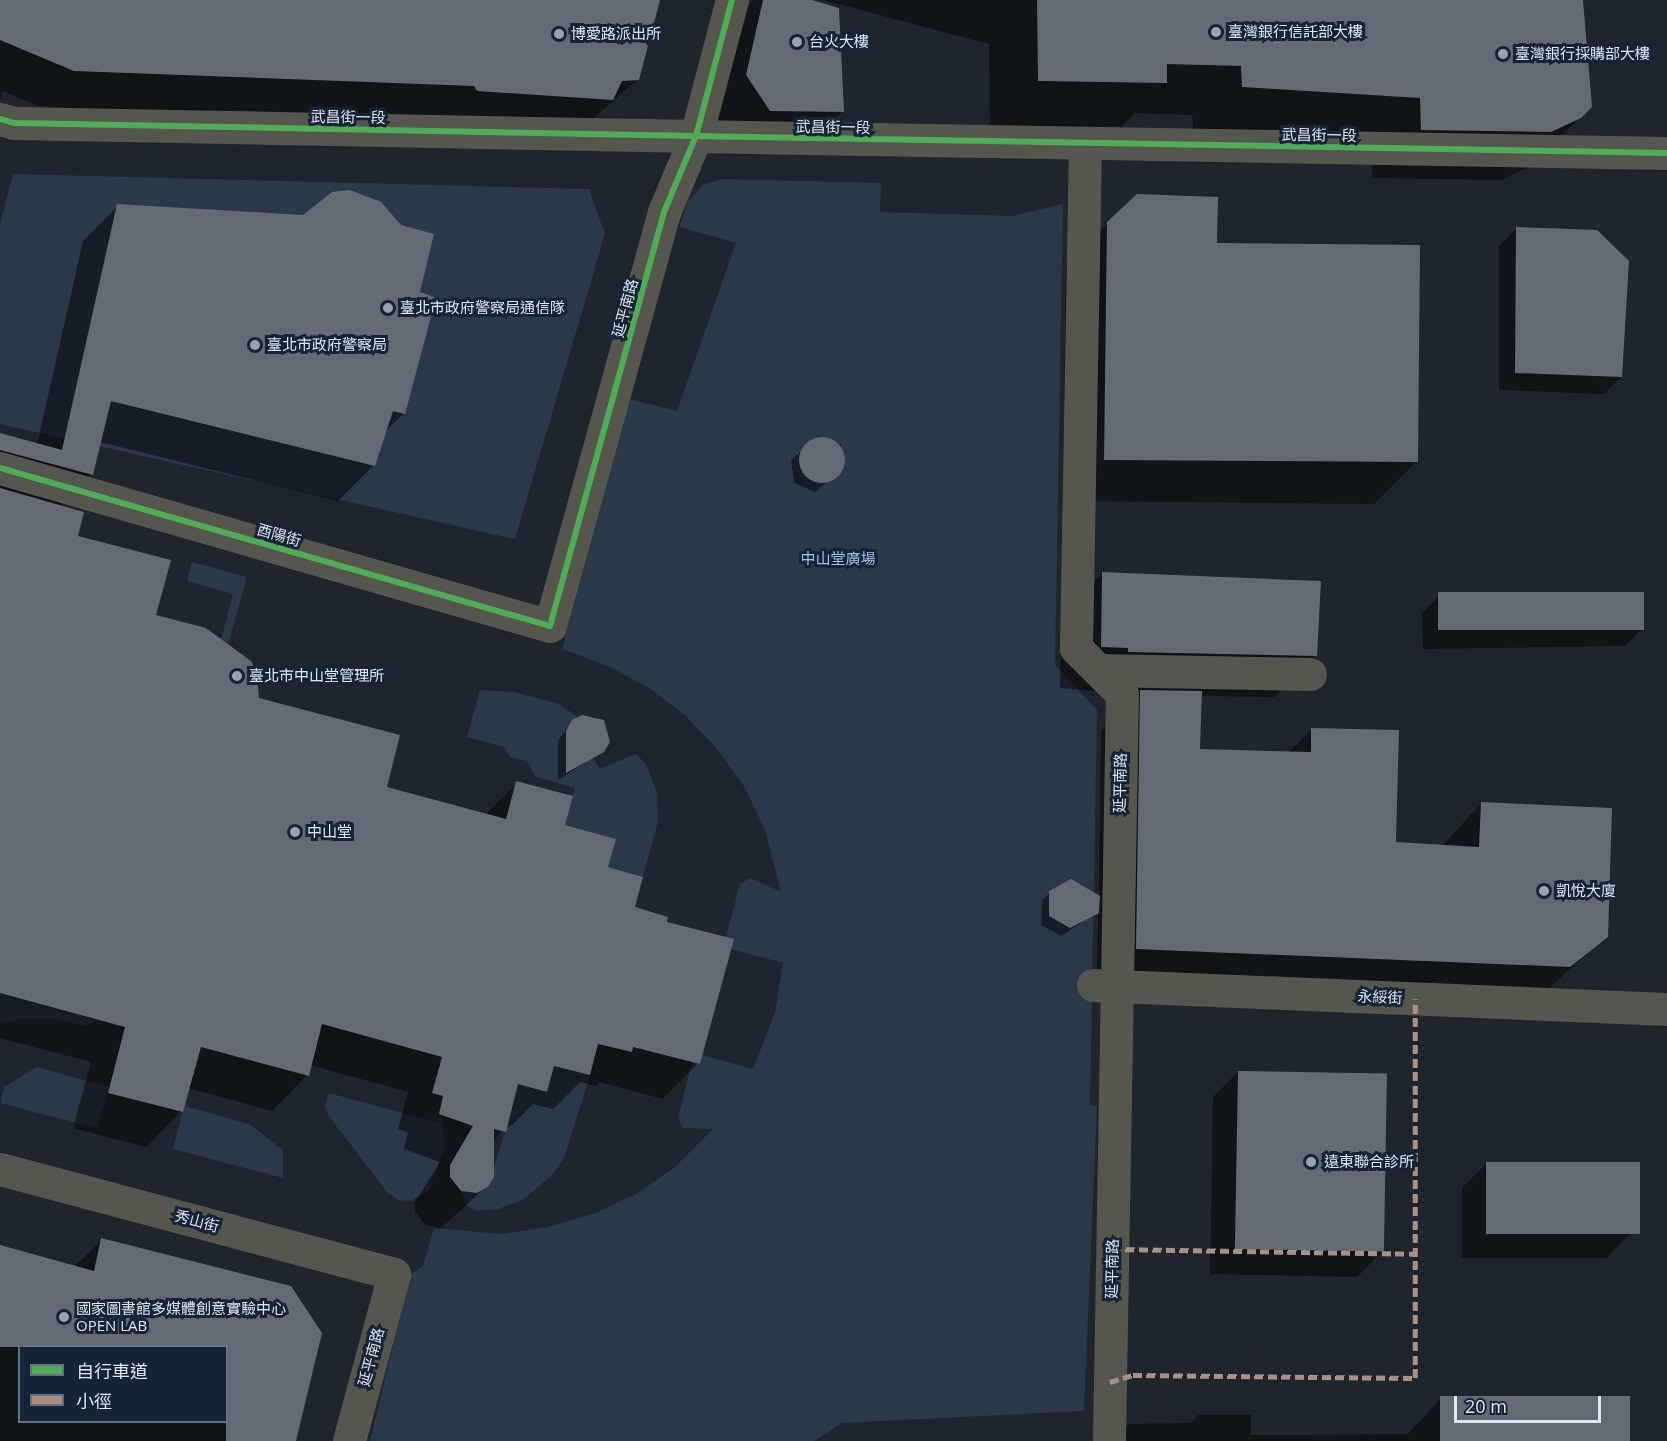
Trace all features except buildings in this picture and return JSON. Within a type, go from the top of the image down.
[{"type":"street","name":"延平南路","points":[[550,626],[664,212],[696,136],[732,0]]},
{"type":"street","name":"武昌街一段","points":[[0,119],[26,123],[1667,153]]},
{"type":"street","name":"延平南路","points":[[1085,143],[1076,648],[1122,694],[1105,986],[1109,1441]]},
{"type":"street","name":"酉陽街","points":[[0,468],[550,626]]},
{"type":"street","points":[[1099,670],[1310,674]]},
{"type":"street","name":"永綏街","points":[[1105,986],[1667,1009]]},
{"type":"street","name":"秀山街","points":[[0,1169],[394,1274]]},
{"type":"street","name":"延平南路","points":[[349,1441],[394,1274]]},
{"type":"green space","points":[[13,174],[589,189],[605,234],[515,539],[0,424],[0,224]]},
{"type":"green space","name":"中山堂廣場","points":[[724,179],[881,183],[880,212],[1012,216],[1063,204],[1055,665],[1097,710],[1090,1105],[1097,1106],[1084,1411],[842,1423],[814,1441],[370,1441],[410,1275],[423,1266],[434,1228],[502,1234],[548,1227],[593,1214],[636,1194],[674,1168],[713,1129],[683,1128],[678,1118],[692,1062],[700,1064],[702,1055],[753,1069],[775,1013],[783,963],[731,949],[726,937],[740,884],[750,878],[781,892],[765,830],[745,788],[718,750],[686,716],[649,688],[608,666],[562,649],[629,399],[677,411],[736,243],[680,227],[687,203],[702,185]]},
{"type":"green space","points":[[192,562],[247,577],[227,648],[219,647],[233,594],[187,581]]},
{"type":"green space","points":[[480,690],[514,692],[559,704],[578,717],[566,731],[566,742],[572,752],[593,758],[600,769],[635,754],[646,763],[657,793],[658,821],[643,877],[608,867],[615,839],[565,825],[575,788],[536,777],[527,761],[510,757],[504,747],[467,737]]},
{"type":"green space","points":[[0,993],[100,1020],[85,1026],[58,1019],[21,1019],[0,1024]]},
{"type":"green space","points":[[554,1066],[590,1075],[564,1158],[552,1175],[524,1199],[498,1209],[476,1211],[467,1206],[461,1191],[478,1193],[488,1187],[510,1115],[497,1078],[547,1092]]},
{"type":"green space","points":[[37,1067],[109,1087],[97,1128],[0,1103],[4,1087]]},
{"type":"green space","points":[[329,1093],[436,1122],[441,1115],[445,1148],[428,1191],[411,1201],[398,1200],[387,1192],[328,1115],[325,1106]]},
{"type":"green space","points":[[184,1106],[249,1124],[283,1150],[283,1178],[173,1149]]},
{"type":"marked path","points":[[1110,1382],[1133,1375],[1415,1378],[1415,999]]},
{"type":"marked path","points":[[1112,1249],[1414,1254]]},
{"type":"cycle path","points":[[0,468],[550,626],[664,212],[696,136],[732,0]]},
{"type":"cycle path","points":[[0,119],[14,123],[1667,153]]},
{"type":"place","name":"臺灣銀行信託部大樓","points":[[1216,32]]},
{"type":"place","name":"博愛路派出所","points":[[559,34]]},
{"type":"place","name":"台火大樓","points":[[797,42]]},
{"type":"place","name":"臺灣銀行採購部大樓","points":[[1503,54]]},
{"type":"place","name":"臺北市政府警察局通信隊","points":[[388,308]]},
{"type":"place","name":"臺北市政府警察局","points":[[255,345]]},
{"type":"place","name":"臺北市中山堂管理所","points":[[237,676]]},
{"type":"place","name":"中山堂","points":[[295,832]]},
{"type":"place","name":"凱悅大廈","points":[[1544,891]]},
{"type":"place","name":"遠東聯合診所","points":[[1311,1162]]},
{"type":"place","name":"國家圖書館多媒體創意實驗中心 OPEN LAB","points":[[64,1317]]}]
